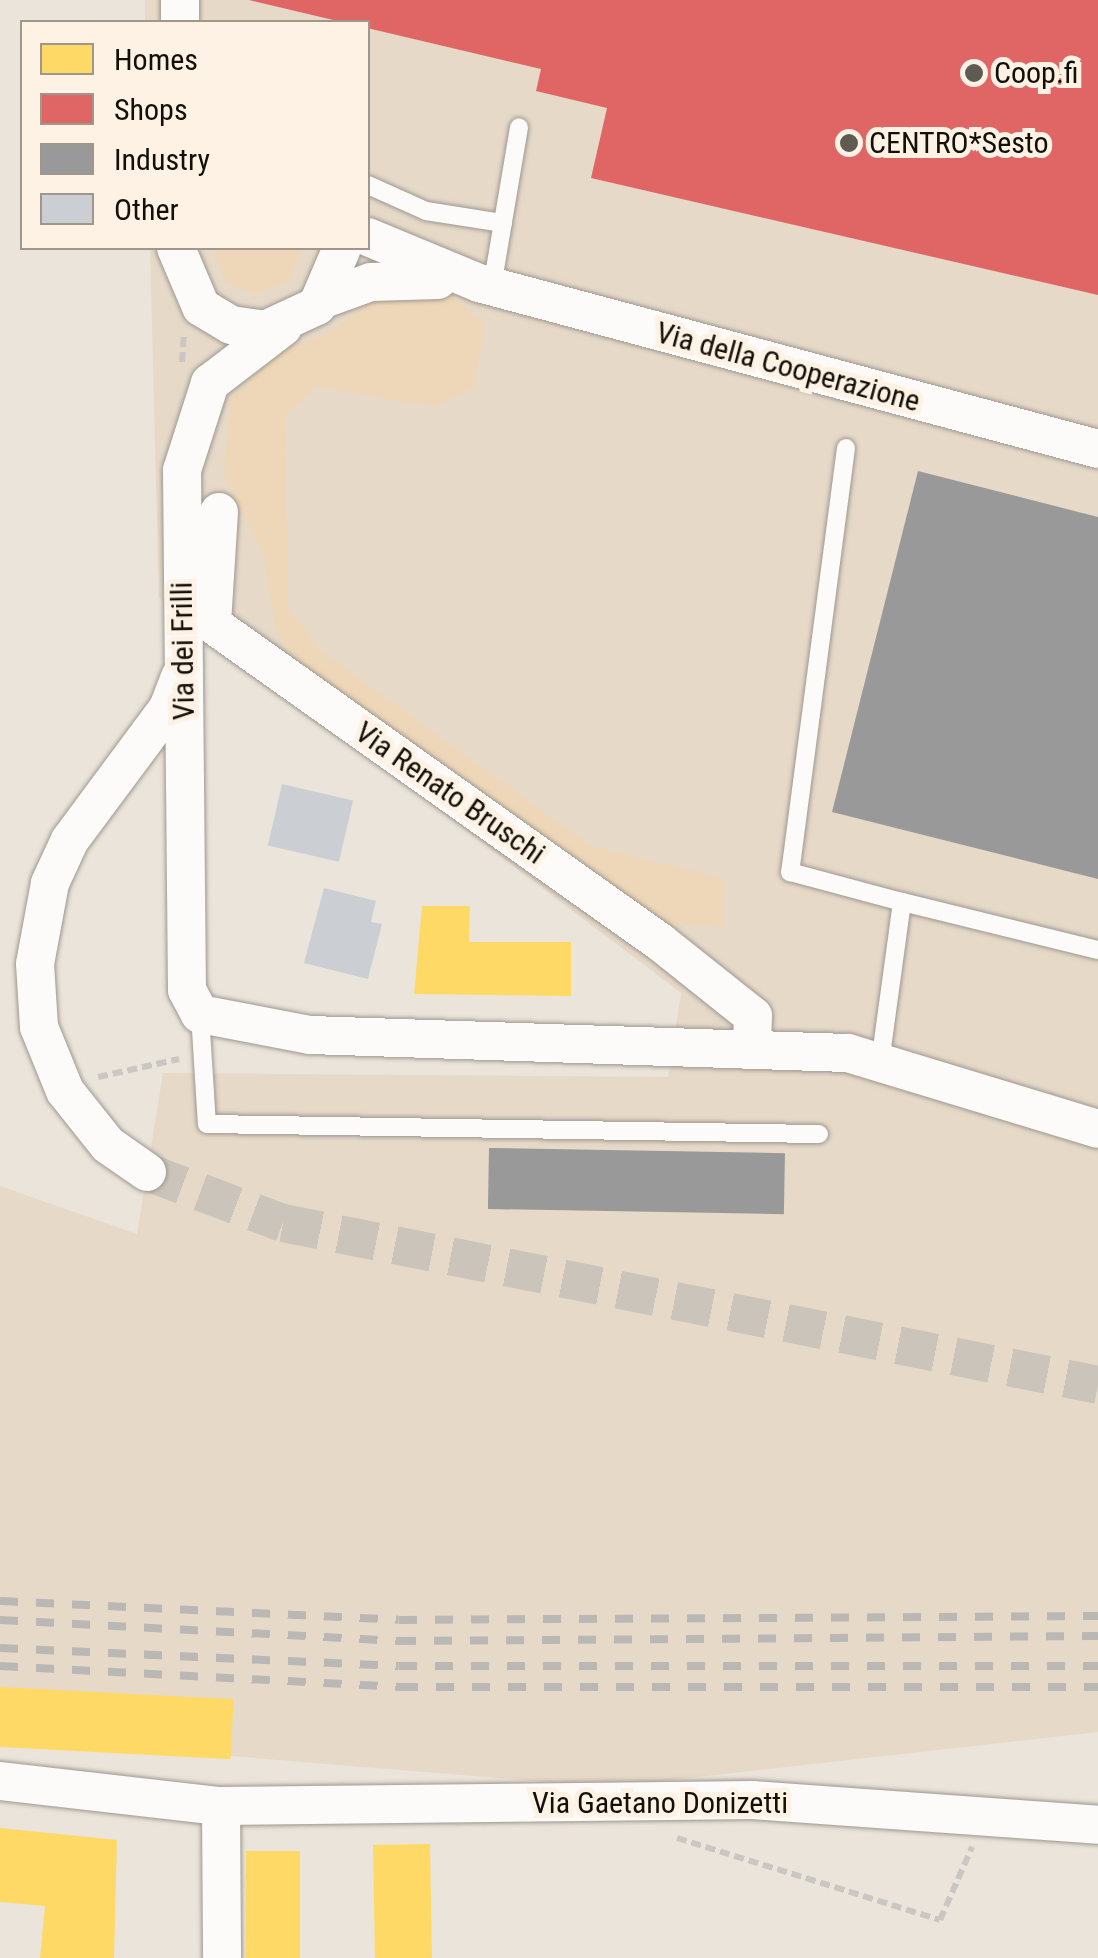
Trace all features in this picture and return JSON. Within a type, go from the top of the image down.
[{"type":"street","name":"Via della Cooperazione","points":[[370,238],[486,285],[1098,449]]},
{"type":"street","points":[[177,250],[190,293],[215,318],[248,330],[282,327]]},
{"type":"street","points":[[324,299],[341,250]]},
{"type":"street","name":"Via della Cooperazione","points":[[324,299],[371,282],[486,285]]},
{"type":"street","name":"Via dei Frilli","points":[[200,1014],[188,990],[182,470],[190,428],[220,370],[324,299]]},
{"type":"street","name":"Via Renato Bruschi","points":[[219,512],[212,624],[660,942],[753,1016],[752,1044]]},
{"type":"street","points":[[147,1172],[108,1144],[65,1090],[39,1028],[35,964],[50,883],[70,840],[168,708],[182,664]]},
{"type":"street","points":[[200,1014],[310,1034],[752,1044],[880,1062],[1098,1129]]},
{"type":"street","name":"Via Gaetano Donizetti","points":[[0,1782],[222,1806],[752,1800],[1098,1825]]},
{"type":"street","points":[[222,1806],[222,1958]]},
{"type":"lane","points":[[486,285],[503,223],[519,127]]},
{"type":"lane","points":[[370,186],[426,211],[503,223]]},
{"type":"lane","points":[[846,448],[790,872],[1098,950]]},
{"type":"lane","points":[[880,1062],[902,902]]},
{"type":"lane","points":[[200,1014],[208,1124],[819,1134]]},
{"type":"path","points":[[92,1078],[200,1054]]},
{"type":"path","points":[[668,1835],[940,1920],[983,1816]]},
{"type":"shaded area","points":[[145,0],[1098,0],[1098,1732],[608,1787],[0,1737],[0,1186],[137,1234],[163,1073],[668,1077],[681,993],[159,598],[150,250],[370,250],[370,20],[145,20]]},
{"type":"shaded area","points":[[213,250],[301,250],[289,282],[253,294],[227,283]]},
{"type":"shaded area","points":[[447,291],[485,325],[473,388],[435,407],[318,387],[285,415],[288,608],[320,650],[591,846],[724,878],[725,927],[667,925],[598,883],[296,663],[275,628],[263,553],[224,478],[230,399],[282,351],[327,334],[374,298]]},
{"type":"building: Homes","points":[[422,906],[470,906],[469,942],[571,942],[571,996],[414,994]]},
{"type":"building: Homes","points":[[0,1687],[234,1699],[231,1759],[0,1747]]},
{"type":"building: Homes","points":[[0,1828],[117,1840],[114,1958],[40,1958],[45,1906],[0,1902]]},
{"type":"building: Homes","points":[[430,1844],[432,1958],[375,1958],[373,1845]]},
{"type":"building: Homes","points":[[246,1851],[300,1851],[300,1958],[246,1958]]},
{"type":"building: Shops","name":"CENTRO*Sesto","points":[[249,0],[1098,0],[1098,295],[591,178],[607,108],[536,91],[541,69],[370,29],[370,20],[334,20]]},
{"type":"building: Industry","points":[[918,471],[1098,517],[1098,879],[832,812]]},
{"type":"building: Industry","points":[[489,1148],[785,1153],[784,1214],[488,1209]]},
{"type":"building: Other","points":[[282,784],[353,800],[339,862],[268,845]]},
{"type":"building: Other","points":[[324,888],[376,901],[371,922],[382,924],[368,979],[304,963]]},
{"type":"tunnel","points":[[147,1172],[283,1223],[1098,1385]]},
{"type":"railway","points":[[0,1601],[399,1620],[1098,1616]]},
{"type":"railway","points":[[0,1620],[398,1641],[1098,1636]]},
{"type":"railway","points":[[0,1648],[399,1666],[1098,1666]]},
{"type":"railway","points":[[0,1666],[400,1687],[1098,1687]]},
{"type":"place","name":"Coop.fi","points":[[974,73]]},
{"type":"place","name":"CENTRO*Sesto","points":[[849,143]]}]
